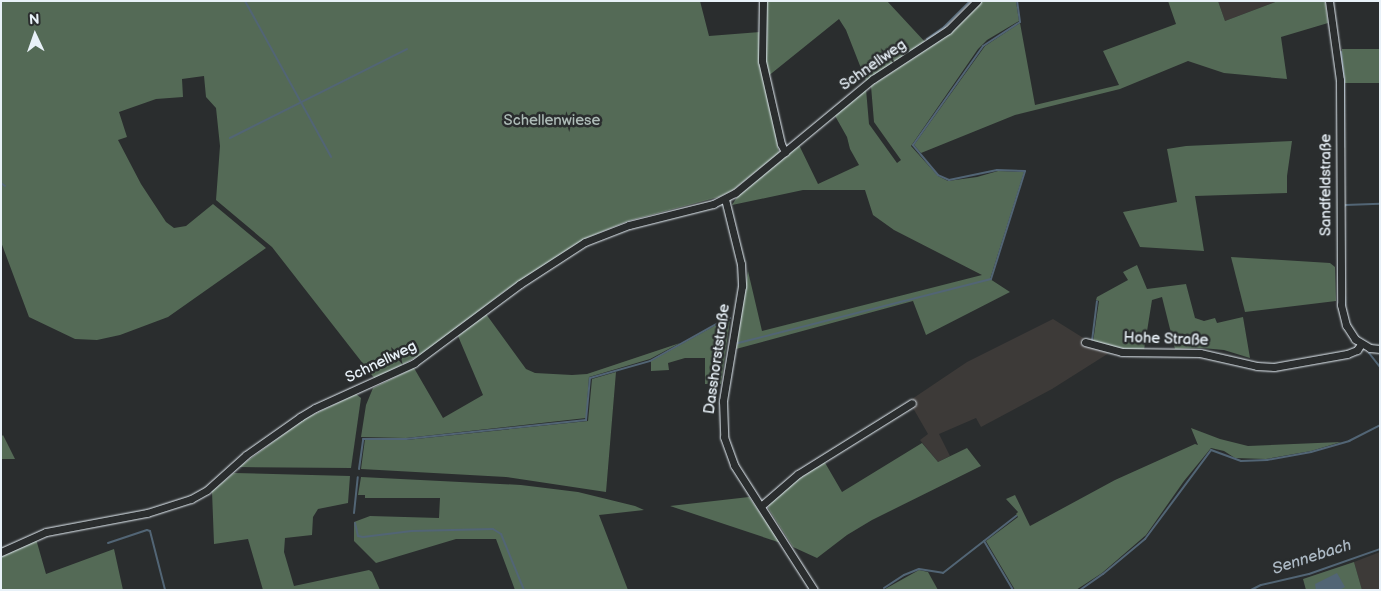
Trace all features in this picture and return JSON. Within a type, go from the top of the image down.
[{"type":"street","points":[[763,1],[762,61],[781,144],[785,152]]},
{"type":"street","name":"Schnellweg","points":[[1,552],[52,530],[147,513],[190,499],[207,490],[246,455],[300,416],[414,364],[520,284],[585,242],[630,224],[725,199],[749,184],[873,79],[938,38],[977,1]]},
{"type":"street","name":"Sandfeldstraße","points":[[1329,1],[1340,80],[1339,261],[1341,305],[1346,325],[1355,339],[1361,344]]},
{"type":"street","name":"Dasshorststraße","points":[[725,199],[741,264],[742,286],[723,401],[722,424],[725,443],[734,466],[814,590]]},
{"type":"street","name":"Hohe Straße","points":[[1085,342],[1114,351],[1141,354],[1200,353],[1257,366],[1274,366],[1347,354],[1357,350],[1361,344]]},
{"type":"street","points":[[1361,344],[1380,349]]},
{"type":"street","points":[[761,506],[798,474],[912,402]]},
{"type":"shaded area","points":[[1218,1],[1278,1],[1225,21]]},
{"type":"shaded area","points":[[1053,319],[1085,339],[1081,344],[1109,353],[1052,389],[981,427],[976,418],[939,434],[950,456],[938,462],[920,440],[928,434],[909,401],[967,362]]},
{"type":"shaded area","points":[[1380,552],[1380,590],[1362,590],[1354,562]]},
{"type":"green space","name":"Schellenwiese","points":[[1,1],[700,1],[709,36],[760,32],[779,153],[733,190],[719,197],[628,221],[584,239],[506,290],[426,352],[375,379],[272,247],[216,200],[220,146],[216,108],[206,97],[204,76],[182,79],[183,97],[156,99],[119,112],[127,137],[118,140],[141,184],[166,222],[174,228],[186,226],[213,204],[266,248],[168,317],[120,335],[97,340],[75,339],[29,317],[1,242]]},
{"type":"green space","points":[[765,1],[887,1],[925,42],[866,81],[846,30],[839,19],[767,77],[764,61]]},
{"type":"green space","points":[[981,1],[1016,1],[1019,21],[987,40],[978,49],[911,146],[938,176],[948,181],[977,177],[998,171],[1024,172],[990,279],[1010,292],[926,335],[913,301],[736,349],[748,271],[762,331],[982,275],[894,230],[873,215],[865,190],[803,190],[732,205],[737,197],[799,145],[818,184],[859,165],[850,149],[847,137],[834,114],[866,89],[869,124],[897,163],[901,160],[874,122],[871,86],[939,41]]},
{"type":"green space","points":[[1168,1],[1218,1],[1225,21],[1278,1],[1325,1],[1328,23],[1281,37],[1287,79],[1224,73],[1188,61],[1120,89],[1015,115],[921,153],[914,145],[985,46],[1020,23],[1035,105],[1119,85],[1103,51],[1176,24]]},
{"type":"green space","points":[[1342,49],[1380,49],[1380,83],[1342,83]]},
{"type":"green space","points":[[1292,141],[1287,176],[1287,193],[1195,196],[1204,251],[1140,247],[1123,212],[1177,202],[1167,149],[1186,146]]},
{"type":"green space","points":[[1231,257],[1330,263],[1335,267],[1336,301],[1245,312]]},
{"type":"green space","points":[[1137,265],[1147,289],[1186,284],[1195,318],[1204,321],[1215,318],[1217,323],[1243,317],[1250,358],[1224,350],[1202,348],[1175,349],[1162,297],[1152,300],[1144,350],[1122,349],[1093,342],[1099,301],[1096,300],[1097,297],[1128,280],[1123,272]]},
{"type":"green space","points":[[486,314],[526,369],[535,373],[587,374],[680,343],[650,359],[589,377],[586,418],[406,438],[361,437],[366,405],[373,388],[414,368],[443,418],[483,395],[458,336]]},
{"type":"green space","points":[[727,319],[730,320],[721,384],[705,384],[705,358],[685,358],[668,363],[669,370],[651,371],[651,361]]},
{"type":"green space","points":[[616,372],[606,492],[506,477],[361,469],[365,439],[406,440],[588,421],[592,379]]},
{"type":"green space","points":[[356,394],[361,398],[351,468],[239,467],[304,419]]},
{"type":"green space","points":[[1191,428],[1220,439],[1248,446],[1341,442],[1311,451],[1266,459],[1235,458],[1224,451],[1211,448],[1184,481],[1146,535],[1102,573],[1076,590],[1015,590],[986,541],[1018,517],[1016,514],[1018,512],[1006,499],[1015,495],[1030,526],[1115,480],[1195,444],[1198,445]]},
{"type":"green space","points":[[3,435],[15,459],[1,459],[1,437]]},
{"type":"green space","points":[[922,443],[938,462],[967,448],[981,466],[872,520],[847,535],[817,558],[793,547],[768,508],[771,499],[824,461],[842,492]]},
{"type":"green space","points":[[234,473],[350,476],[348,503],[318,509],[313,517],[312,535],[285,538],[284,552],[294,586],[369,570],[372,572],[380,590],[263,590],[248,539],[214,544],[212,491]]},
{"type":"green space","points":[[361,477],[521,485],[578,492],[635,506],[644,510],[599,515],[628,590],[515,590],[496,539],[456,539],[376,563],[354,541],[354,522],[370,516],[439,518],[440,498],[365,498],[365,495],[358,495]]},
{"type":"green space","points":[[749,497],[781,543],[670,506]]},
{"type":"green space","points":[[36,539],[46,574],[114,549],[123,590],[1,590],[1,557]]},
{"type":"green space","points":[[1354,562],[1362,590],[1306,590],[1303,579]]},
{"type":"green space","points":[[919,570],[928,572],[938,590],[885,589]]},
{"type":"water","points":[[1337,573],[1345,587],[1340,590],[1316,590],[1315,584]]},
{"type":"waterway","points":[[245,1],[331,157]]},
{"type":"waterway","points":[[927,39],[944,27],[970,1]]},
{"type":"waterway","points":[[738,343],[991,279],[1025,171],[997,170],[949,180],[938,175],[913,145],[983,46],[1020,22],[1017,1]]},
{"type":"waterway","points":[[230,138],[407,49]]},
{"type":"waterway","points":[[1341,52],[1344,80],[1344,147]]},
{"type":"waterway","points":[[1,183],[5,186]]},
{"type":"waterway","points":[[1344,207],[1345,205],[1380,204]]},
{"type":"waterway","points":[[1344,293],[1345,305]]},
{"type":"waterway","points":[[1092,341],[1097,301]]},
{"type":"waterway","points":[[359,469],[363,439],[406,439],[586,420],[590,378],[650,361],[730,318]]},
{"type":"waterway","points":[[1369,353],[1380,367]]},
{"type":"waterway","points":[[1080,590],[1103,574],[1145,539],[1211,450],[1241,461],[1267,460],[1311,452],[1349,441],[1380,425]]},
{"type":"waterway","points":[[354,513],[358,477]]},
{"type":"waterway","points":[[984,541],[1016,516]]},
{"type":"waterway","points":[[355,523],[358,536],[363,537],[412,531],[493,529],[501,534],[524,590]]},
{"type":"waterway","points":[[108,543],[147,530],[150,531],[165,590]]},
{"type":"waterway","points":[[884,588],[904,575],[919,569],[943,573],[984,541],[1013,590]]},
{"type":"waterway","name":"Sennebach","points":[[1251,590],[1261,585],[1309,574],[1380,549]]}]
